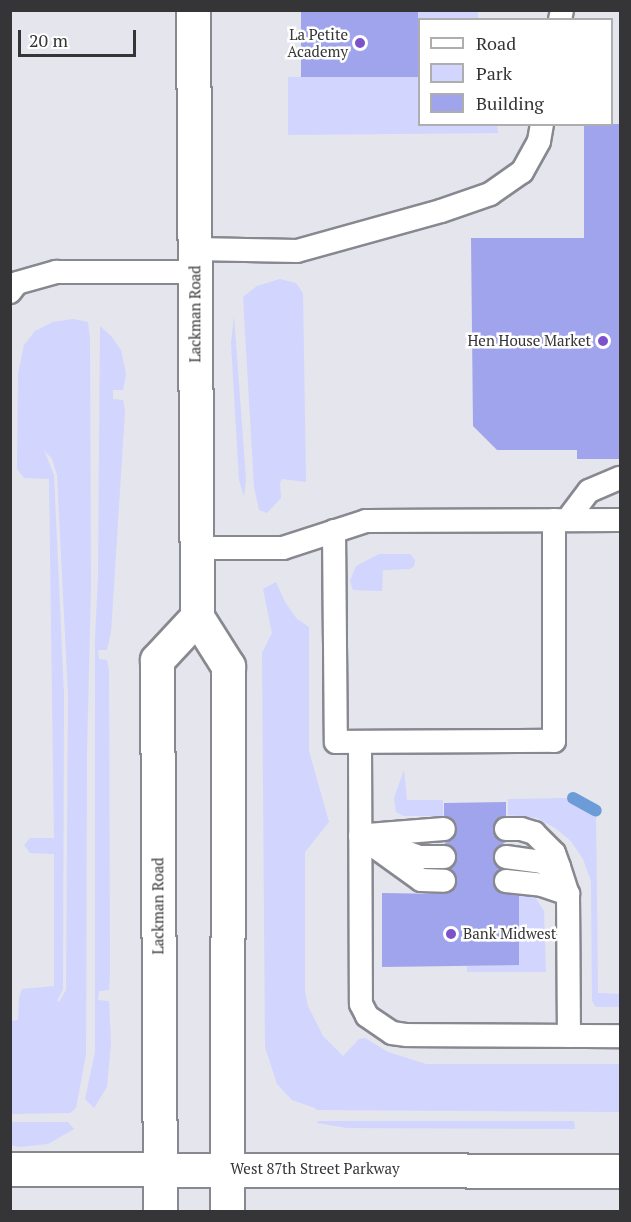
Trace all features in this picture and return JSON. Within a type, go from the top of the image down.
[{"type":"main road","name":"Lackman Road","points":[[160,1212],[157,660],[197,617],[194,10]]},
{"type":"main road","points":[[197,617],[228,666],[226,1212]]},
{"type":"main road","name":"West 87th Street Parkway","points":[[10,1169],[621,1171]]},
{"type":"lane","points":[[10,292],[17,283],[56,272],[297,250],[441,211],[490,194],[522,172],[539,141],[542,126]]},
{"type":"lane","points":[[334,531],[336,742],[554,741],[560,520],[589,491],[621,478]]},
{"type":"lane","points":[[196,548],[283,548],[366,521],[621,520]]},
{"type":"lane","points":[[360,742],[361,1004],[367,1016],[379,1027],[392,1033],[407,1035],[621,1036]]},
{"type":"lane","points":[[360,836],[444,829]]},
{"type":"lane","points":[[506,829],[521,829],[534,833],[545,842],[554,853],[567,894],[569,1036]]},
{"type":"lane","points":[[360,836],[420,857],[444,857]]},
{"type":"lane","points":[[360,836],[421,880],[444,881]]},
{"type":"lane","points":[[506,857],[543,862],[554,871],[567,894]]},
{"type":"lane","points":[[506,881],[542,885],[567,894]]},
{"type":"green space","points":[[418,11],[478,11],[478,18],[418,18]]},
{"type":"green space","points":[[418,76],[418,126],[497,126],[498,133],[288,135],[288,77]]},
{"type":"green space","points":[[280,279],[296,283],[303,293],[306,482],[282,479],[281,498],[267,513],[259,510],[254,487],[243,297],[257,286]]},
{"type":"green space","points":[[234,316],[246,480],[244,496],[239,480],[231,343]]},
{"type":"green space","points":[[73,319],[88,322],[90,339],[91,586],[87,750],[86,1054],[76,1108],[70,1113],[11,1114],[11,1021],[18,1020],[19,998],[22,989],[54,986],[54,854],[30,853],[24,845],[30,838],[54,838],[49,479],[24,478],[17,469],[18,374],[24,345],[35,331],[53,322]],"holes":[[[44,450],[52,459],[57,475],[68,695],[66,990],[59,1002],[57,1001],[63,989],[64,694],[54,475]]]},
{"type":"green space","points":[[100,326],[121,350],[126,374],[123,390],[113,390],[113,399],[123,400],[125,411],[111,632],[107,650],[98,650],[99,659],[107,660],[109,670],[110,973],[109,990],[99,991],[98,1000],[109,1001],[111,1043],[107,1087],[94,1108],[85,1099],[95,1052],[95,640],[98,577]]},
{"type":"green space","points":[[379,554],[410,554],[415,560],[414,566],[410,569],[383,570],[382,591],[353,590],[350,581],[356,566]]},
{"type":"green space","points":[[276,582],[285,602],[297,619],[309,627],[309,751],[329,822],[305,852],[305,991],[308,1006],[323,1036],[343,1056],[359,1039],[365,1038],[388,1052],[426,1064],[620,1064],[620,1112],[316,1110],[292,1100],[277,1084],[265,1047],[262,653],[272,633],[263,589]]},
{"type":"green space","points":[[404,770],[407,800],[443,800],[443,816],[404,816],[396,812],[394,798]]},
{"type":"green space","points":[[570,798],[596,815],[598,993],[620,994],[620,1007],[596,1007],[592,1001],[591,881],[583,859],[571,841],[555,828],[537,818],[508,815],[508,799]]},
{"type":"green space","points":[[519,892],[535,897],[544,911],[546,972],[467,972],[467,966],[519,965]]},
{"type":"green space","points":[[318,1121],[574,1121],[575,1129],[347,1128],[317,1123]]},
{"type":"green space","points":[[11,1122],[68,1122],[74,1129],[48,1144],[19,1147],[11,1145]]},
{"type":"building","name":"La Petite Academy","points":[[301,10],[418,10],[418,77],[301,77]]},
{"type":"building","points":[[621,124],[621,459],[577,459],[577,450],[497,450],[473,426],[471,238],[584,238],[584,126]]},
{"type":"building","name":"Bank Midwest","points":[[506,802],[506,816],[499,818],[493,828],[495,836],[506,842],[496,848],[493,855],[494,863],[500,869],[493,880],[499,892],[519,896],[519,965],[382,967],[382,893],[443,894],[456,888],[456,875],[450,869],[455,864],[457,856],[455,850],[444,843],[452,840],[457,827],[455,821],[444,816],[444,803]]},
{"type":"waterway","points":[[573,798],[596,811]]},
{"type":"place","name":"La Petite Academy","points":[[360,43]]},
{"type":"place","name":"Hen House Market","points":[[603,341]]},
{"type":"place","name":"Bank Midwest","points":[[451,934]]}]
